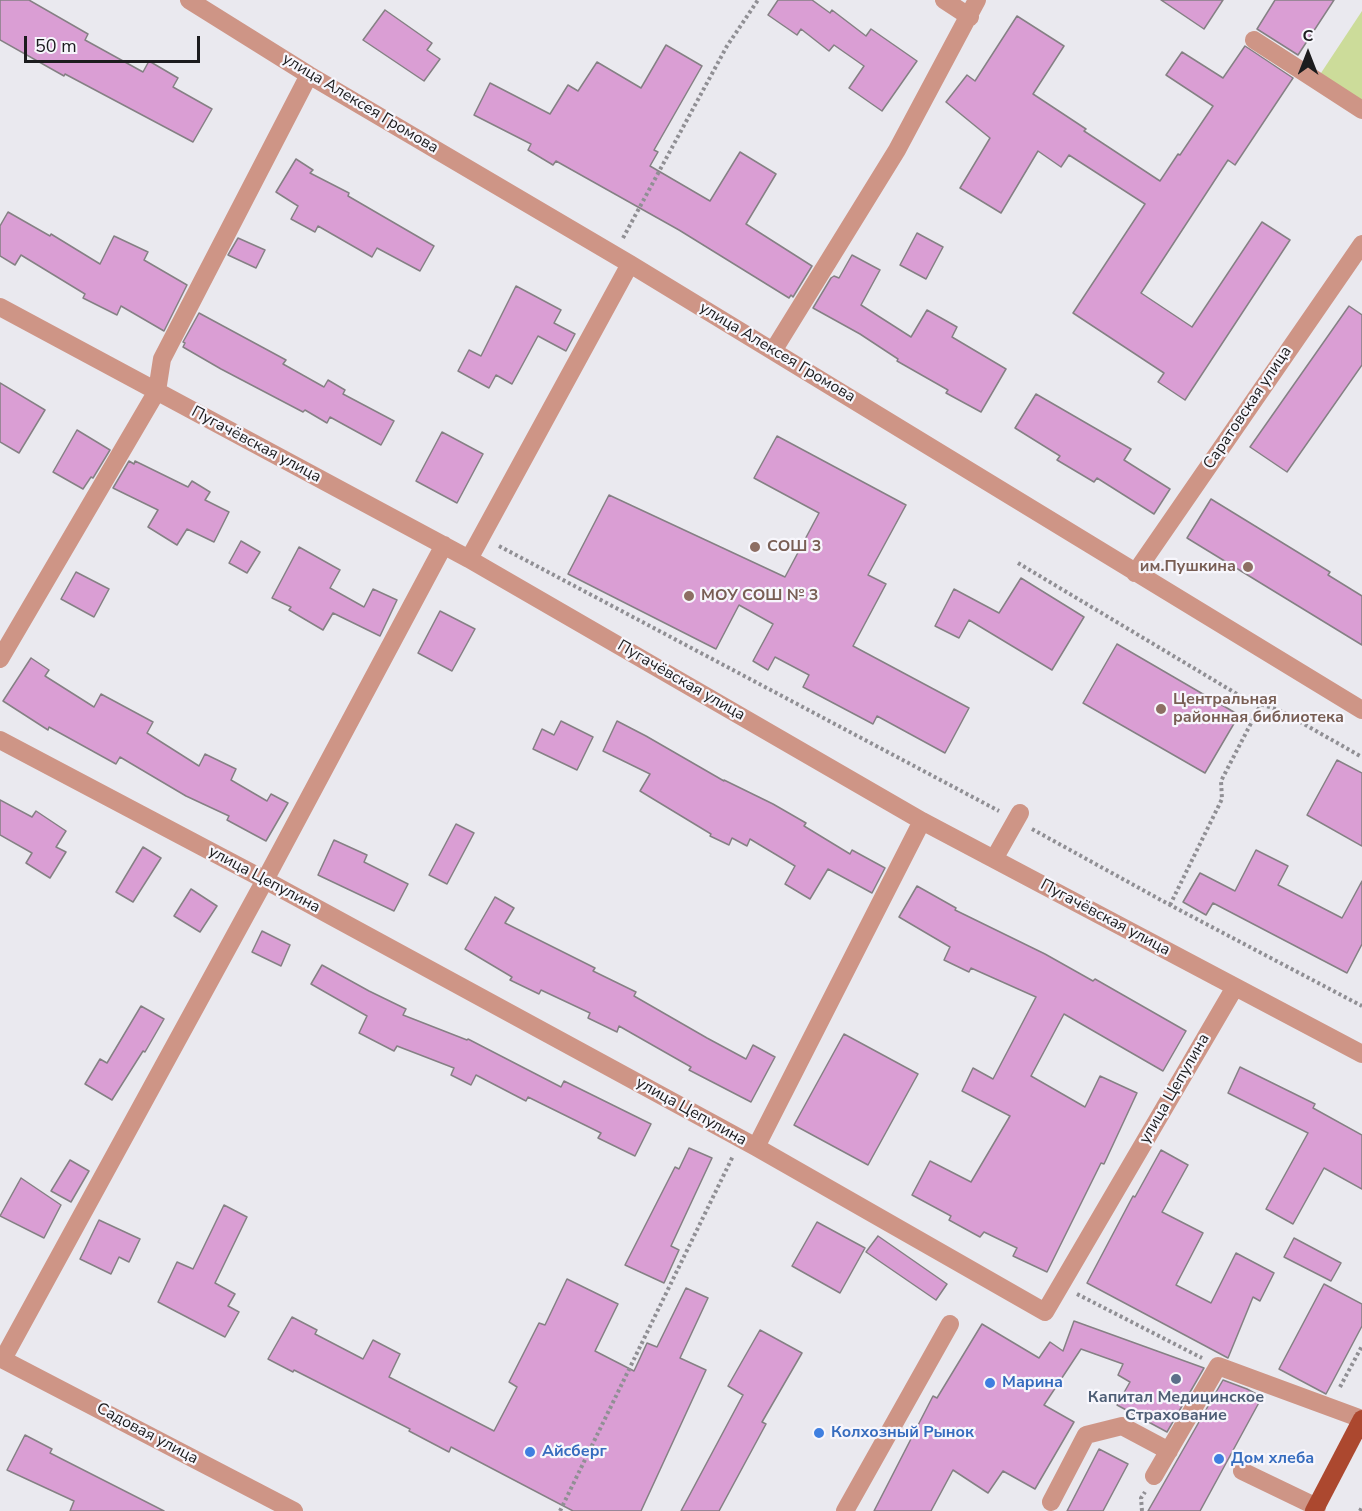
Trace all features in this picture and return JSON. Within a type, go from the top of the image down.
[{"type":"main road","points":[[1316,1509],[1362,1419]]},
{"type":"street","name":"улица Алексея Громова","points":[[189,0],[309,75],[630,264],[1362,710]]},
{"type":"street","points":[[773,351],[897,150],[974,8],[944,0]]},
{"type":"street","points":[[1254,40],[1362,110]]},
{"type":"street","points":[[0,659],[157,392],[162,359],[309,75]]},
{"type":"street","name":"Саратовская улица","points":[[1135,573],[1360,250]]},
{"type":"street","points":[[469,559],[630,264]]},
{"type":"street","name":"Пугачёвская улица","points":[[0,307],[469,559],[922,821],[1362,1054]]},
{"type":"street","points":[[1,1358],[265,880],[444,546]]},
{"type":"street","name":"улица Цепулина","points":[[0,740],[265,880],[749,1143],[1045,1312],[1235,987]]},
{"type":"street","points":[[994,859],[1018,816]]},
{"type":"street","points":[[749,1143],[922,821]]},
{"type":"street","points":[[845,1511],[951,1324]]},
{"type":"street","name":"Садовая улица","points":[[1,1358],[294,1511]]},
{"type":"street","points":[[1154,1476],[1218,1366],[1362,1419]]},
{"type":"street","points":[[1051,1502],[1086,1435],[1122,1426],[1169,1451]]},
{"type":"street","points":[[1242,1471],[1316,1509]]},
{"type":"path","points":[[614,255],[727,46],[758,0]]},
{"type":"path","points":[[496,544],[1018,816],[1170,905],[1362,1006]]},
{"type":"path","points":[[1018,563],[1247,700],[1279,710],[1362,757]]},
{"type":"path","points":[[1170,905],[1222,799],[1221,781],[1262,704]]},
{"type":"path","points":[[560,1511],[749,1143]]},
{"type":"path","points":[[1061,1286],[1218,1366]]},
{"type":"path","points":[[1340,1387],[1362,1346]]},
{"type":"path","points":[[1360,1511],[1362,1507]]},
{"type":"green space","points":[[1362,11],[1362,104],[1319,76]]},
{"type":"building","points":[[0,0],[29,0],[88,34],[85,40],[143,72],[149,61],[178,78],[173,87],[212,109],[193,142],[65,74],[64,76],[0,40]]},
{"type":"building","points":[[778,0],[812,0],[830,13],[832,10],[866,36],[871,29],[917,61],[882,111],[849,88],[864,66],[834,45],[829,51],[801,29],[797,35],[768,15]]},
{"type":"building","points":[[1161,0],[1223,0],[1204,29]]},
{"type":"building","points":[[1275,0],[1334,0],[1298,55],[1257,29]]},
{"type":"building","points":[[385,10],[432,43],[427,50],[440,59],[424,81],[363,40]]},
{"type":"building","points":[[1017,16],[1064,46],[1033,94],[1160,181],[1213,106],[1166,75],[1182,52],[1223,78],[1245,46],[1293,78],[1235,165],[1228,160],[1141,293],[1192,327],[1262,222],[1290,240],[1185,400],[1158,382],[1164,373],[1073,313],[1145,204],[1069,155],[1061,167],[1038,151],[1001,213],[960,188],[990,138],[946,102],[967,75],[975,81]]},
{"type":"building","points":[[666,45],[702,66],[654,150],[658,152],[650,166],[710,201],[740,152],[776,174],[746,224],[812,266],[793,297],[791,295],[789,298],[679,230],[556,161],[553,165],[528,150],[531,144],[474,115],[490,83],[550,114],[568,85],[578,91],[597,62],[641,88]]},
{"type":"building","points":[[296,159],[313,170],[310,173],[349,193],[348,196],[434,246],[420,271],[377,248],[372,257],[318,226],[315,232],[291,219],[298,206],[276,192]]},
{"type":"building","points":[[8,212],[50,236],[51,234],[100,264],[114,236],[148,252],[144,260],[187,285],[164,331],[121,306],[117,315],[83,298],[85,294],[21,255],[15,265],[0,256],[0,226]]},
{"type":"building","points":[[917,233],[943,247],[926,279],[900,265]]},
{"type":"building","points":[[238,238],[265,250],[256,268],[228,255]]},
{"type":"building","points":[[852,255],[880,270],[861,305],[911,337],[927,310],[957,327],[952,337],[1006,369],[981,412],[946,393],[948,390],[897,361],[898,359],[860,334],[813,308],[831,278],[834,276],[839,278]]},
{"type":"building","points":[[516,286],[561,310],[554,323],[575,334],[566,351],[538,336],[512,384],[496,375],[489,388],[458,371],[469,350],[481,356]]},
{"type":"building","points":[[1349,306],[1362,315],[1362,365],[1287,472],[1250,447]]},
{"type":"building","points":[[199,313],[286,360],[283,364],[324,387],[328,380],[345,390],[343,394],[394,421],[381,445],[330,417],[327,423],[305,410],[303,412],[183,347],[185,343],[183,342]]},
{"type":"building","points":[[0,383],[45,410],[19,453],[0,442]]},
{"type":"building","points":[[1036,394],[1131,449],[1124,460],[1170,489],[1154,514],[1097,478],[1094,482],[1057,460],[1060,456],[1015,428]]},
{"type":"building","points":[[77,430],[110,450],[93,478],[91,477],[83,489],[53,472]]},
{"type":"building","points":[[442,432],[483,454],[457,503],[416,481]]},
{"type":"building","name":"МОУ СОШ № 3","points":[[777,436],[906,505],[868,575],[886,584],[853,646],[969,708],[945,753],[877,716],[873,724],[803,687],[809,675],[775,657],[768,670],[753,661],[773,624],[739,605],[716,649],[568,574],[609,495],[785,577],[819,513],[754,478]]},
{"type":"building","points":[[129,461],[134,464],[135,461],[188,487],[192,481],[210,492],[205,500],[229,512],[214,542],[187,529],[177,545],[148,527],[158,510],[113,488]]},
{"type":"building","points":[[1211,499],[1330,572],[1328,575],[1362,596],[1362,645],[1187,538]]},
{"type":"building","points":[[241,541],[260,552],[247,573],[229,563]]},
{"type":"building","points":[[299,547],[340,570],[330,588],[364,607],[373,589],[397,600],[380,636],[333,613],[323,630],[289,610],[291,607],[272,598]]},
{"type":"building","points":[[76,572],[109,589],[94,617],[61,599]]},
{"type":"building","points":[[1021,578],[1084,617],[1052,670],[969,620],[959,638],[935,626],[954,589],[999,613]]},
{"type":"building","points":[[440,611],[475,629],[452,671],[418,653]]},
{"type":"building","name":"Центральная районная библиотека","points":[[1117,644],[1239,715],[1205,773],[1083,703]]},
{"type":"building","points":[[31,658],[49,670],[45,676],[94,707],[101,694],[153,722],[147,733],[199,766],[205,754],[236,769],[231,780],[267,801],[271,794],[288,803],[266,841],[227,820],[229,816],[186,796],[120,757],[116,764],[49,727],[48,730],[3,701]]},
{"type":"building","points":[[561,721],[593,737],[577,770],[533,749],[542,729],[554,735]]},
{"type":"building","points":[[617,721],[724,781],[773,804],[806,823],[804,826],[850,854],[852,850],[885,868],[872,893],[828,869],[810,899],[785,884],[795,866],[750,839],[747,846],[732,838],[729,845],[710,836],[711,834],[640,791],[650,774],[603,751]]},
{"type":"building","points":[[1337,760],[1362,773],[1362,846],[1307,815]]},
{"type":"building","points":[[0,800],[32,817],[36,811],[66,831],[56,847],[66,852],[50,878],[26,863],[32,853],[0,835]]},
{"type":"building","points":[[456,824],[474,833],[447,884],[429,875]]},
{"type":"building","points":[[334,840],[367,855],[364,862],[408,884],[394,911],[318,875]]},
{"type":"building","points":[[143,847],[161,858],[133,902],[116,892]]},
{"type":"building","points":[[1256,850],[1288,866],[1278,885],[1342,918],[1362,881],[1362,944],[1347,973],[1213,903],[1206,915],[1183,902],[1200,873],[1235,891]]},
{"type":"building","points":[[917,886],[956,908],[955,910],[1045,954],[1093,981],[1095,979],[1186,1031],[1163,1071],[1064,1014],[1031,1076],[1085,1107],[1100,1076],[1137,1093],[1104,1164],[1101,1163],[1047,1272],[1013,1256],[1017,1248],[984,1232],[980,1237],[949,1220],[951,1216],[912,1195],[930,1161],[971,1182],[1010,1116],[962,1091],[973,1068],[993,1079],[1036,997],[971,968],[969,972],[944,960],[950,947],[899,917]]},
{"type":"building","points":[[191,889],[217,906],[200,932],[174,916]]},
{"type":"building","points":[[495,897],[514,908],[505,923],[595,968],[593,971],[636,992],[634,996],[746,1059],[753,1045],[775,1057],[751,1102],[689,1070],[691,1067],[619,1026],[617,1032],[588,1018],[590,1013],[541,990],[539,994],[510,980],[512,977],[465,949]]},
{"type":"building","points":[[262,931],[290,945],[281,966],[252,952]]},
{"type":"building","points":[[322,965],[406,1009],[403,1015],[468,1039],[561,1087],[564,1081],[651,1124],[635,1156],[598,1138],[601,1133],[528,1097],[526,1101],[476,1075],[471,1085],[451,1075],[454,1068],[397,1046],[394,1051],[359,1033],[367,1016],[311,984]]},
{"type":"building","points":[[141,1006],[164,1019],[145,1052],[143,1051],[112,1100],[85,1084],[100,1059],[107,1063]]},
{"type":"building","points":[[844,1034],[918,1074],[868,1165],[794,1125]]},
{"type":"building","points":[[1240,1067],[1315,1104],[1313,1108],[1362,1135],[1362,1189],[1324,1168],[1293,1224],[1266,1209],[1308,1133],[1228,1093]]},
{"type":"building","points":[[689,1148],[712,1158],[671,1246],[679,1250],[664,1283],[625,1265],[675,1167],[679,1169]]},
{"type":"building","points":[[1161,1150],[1188,1165],[1162,1212],[1203,1233],[1176,1285],[1211,1303],[1236,1253],[1274,1273],[1260,1301],[1253,1297],[1228,1358],[1087,1283],[1133,1196],[1135,1197]]},
{"type":"building","points":[[70,1160],[89,1171],[71,1202],[51,1191]]},
{"type":"building","points":[[21,1178],[61,1205],[44,1238],[0,1216]]},
{"type":"building","points":[[224,1205],[247,1217],[215,1283],[235,1294],[228,1306],[239,1312],[225,1337],[158,1302],[177,1262],[193,1269]]},
{"type":"building","points":[[99,1220],[140,1239],[129,1262],[119,1257],[111,1274],[80,1259]]},
{"type":"building","points":[[817,1222],[865,1248],[840,1293],[792,1266]]},
{"type":"building","points":[[878,1236],[947,1284],[936,1300],[866,1252]]},
{"type":"building","points":[[1294,1238],[1341,1263],[1331,1281],[1284,1257]]},
{"type":"building","points":[[567,1279],[618,1304],[595,1351],[634,1371],[647,1343],[657,1347],[686,1288],[708,1298],[680,1358],[706,1370],[641,1511],[573,1511],[451,1447],[449,1452],[409,1431],[410,1429],[268,1359],[292,1317],[317,1330],[315,1334],[363,1359],[373,1340],[400,1354],[389,1377],[494,1431],[517,1387],[509,1382],[539,1323],[545,1325]]},
{"type":"building","points":[[1324,1284],[1362,1304],[1362,1326],[1326,1394],[1279,1369]]},
{"type":"building","points":[[1074,1321],[1204,1368],[1167,1432],[1117,1405],[1130,1382],[1118,1375],[1123,1364],[1081,1349],[1044,1405],[1074,1422],[1035,1489],[1003,1471],[988,1493],[953,1470],[931,1511],[874,1511],[933,1396],[937,1398],[982,1324],[1039,1358],[1050,1342],[1063,1351]]},
{"type":"building","points":[[760,1330],[802,1353],[762,1422],[766,1424],[719,1511],[681,1511],[743,1395],[728,1386]]},
{"type":"building","points":[[1223,1380],[1262,1397],[1200,1511],[1148,1511]]},
{"type":"building","points":[[25,1435],[52,1449],[50,1453],[164,1511],[70,1511],[74,1501],[7,1470]]},
{"type":"building","points":[[1099,1449],[1128,1464],[1103,1511],[1067,1511]]},
{"type":"place","name":"СОШ 3","points":[[755,547]]},
{"type":"place","name":"им.Пушкина","points":[[1248,567]]},
{"type":"place","name":"МОУ СОШ № 3","points":[[689,596]]},
{"type":"place","name":"Центральная районная библиотека","points":[[1161,709]]},
{"type":"place","name":"Капитал Медицинское Страхование","points":[[1176,1379]]},
{"type":"place","name":"Марина","points":[[990,1383]]},
{"type":"place","name":"Колхозный Рынок","points":[[819,1433]]},
{"type":"place","name":"Айсберг","points":[[530,1452]]},
{"type":"place","name":"Дом хлеба","points":[[1219,1459]]}]
